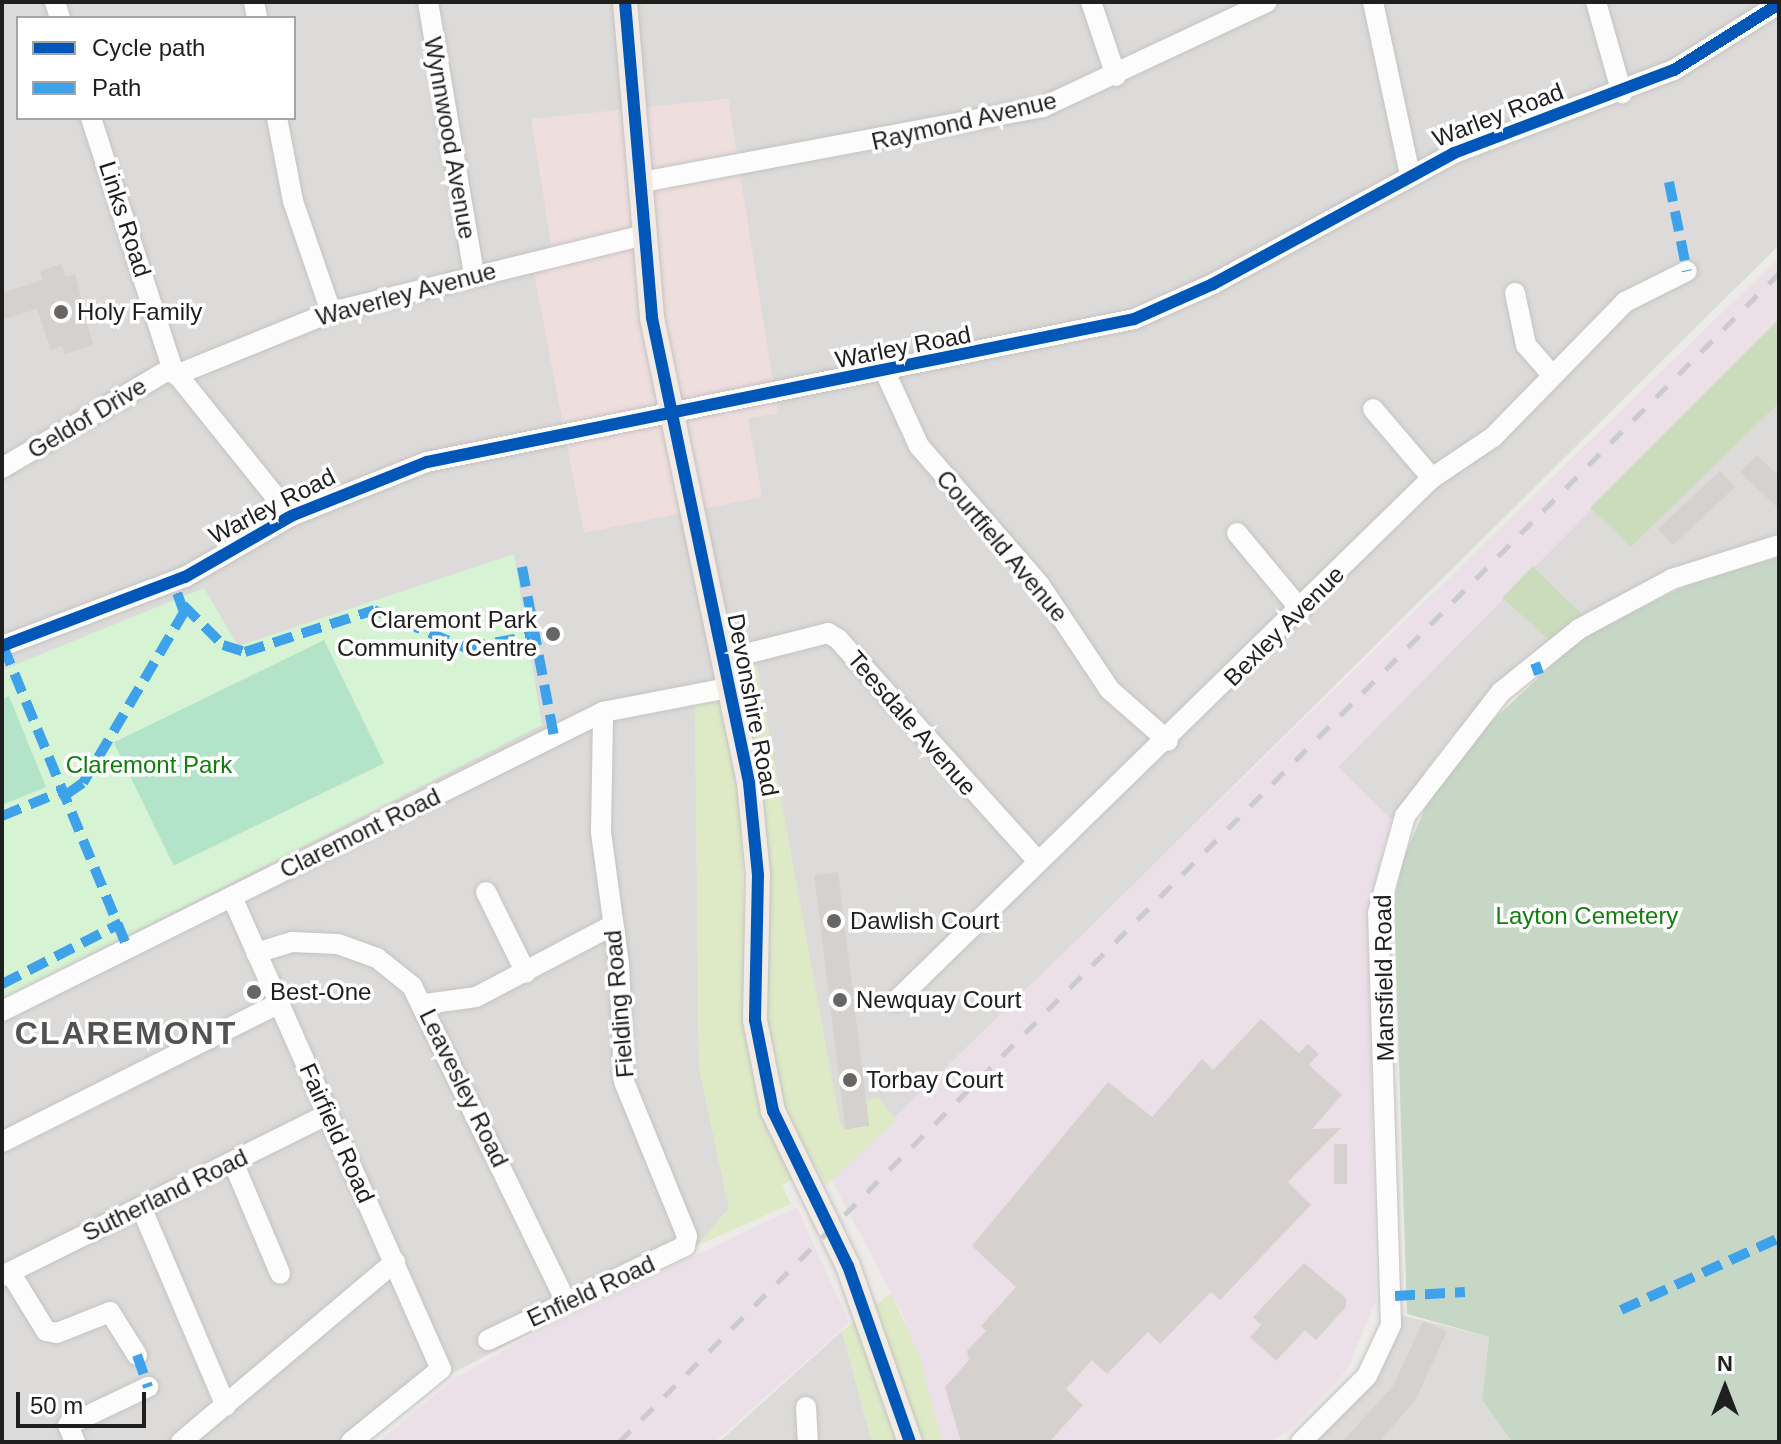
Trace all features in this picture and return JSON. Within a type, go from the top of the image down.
[{"type":"main road","name":"Devonshire Road","points":[[625,2],[645,235],[670,412],[728,688],[756,849],[755,1020],[773,1111],[848,1266],[910,1442]]},
{"type":"street","name":"Wynnwood Avenue","points":[[428,2],[474,275]]},
{"type":"street","points":[[1091,2],[1116,76]]},
{"type":"street","name":"Raymond Avenue","points":[[642,182],[987,120],[1043,107],[1116,76],[1267,2]]},
{"type":"street","points":[[1373,2],[1410,175]]},
{"type":"street","points":[[1596,2],[1622,93]]},
{"type":"street","name":"Warley Road","points":[[2,646],[185,577],[291,516],[470,450],[886,374],[1134,319],[1213,284],[1410,175],[1622,93],[1715,48],[1779,4]]},
{"type":"street","name":"Links Road","points":[[92,120],[174,372],[291,516]]},
{"type":"street","points":[[277,120],[293,201],[331,312]]},
{"type":"street","name":"Waverley Avenue","points":[[174,372],[331,312],[645,235]]},
{"type":"street","name":"Bexley Avenue","points":[[896,1001],[1037,860],[1168,741],[1432,478],[1493,437],[1625,302],[1687,271]]},
{"type":"street","points":[[1515,293],[1526,345],[1552,375]]},
{"type":"street","name":"Geldof Drive","points":[[2,468],[174,372]]},
{"type":"street","name":"Courtfield Avenue","points":[[886,374],[919,446],[1039,584],[1110,690],[1168,741]]},
{"type":"street","points":[[1373,409],[1432,478]]},
{"type":"street","points":[[1237,533],[1301,610]]},
{"type":"street","name":"Mansfield Road","points":[[1301,1442],[1367,1376],[1391,1325],[1378,913],[1405,816],[1501,692],[1579,629],[1672,579],[1779,545]]},
{"type":"street","name":"Teesdale Avenue","points":[[722,660],[828,633],[838,639],[1037,860]]},
{"type":"street","name":"Claremont Road","points":[[2,1011],[603,712],[728,688]]},
{"type":"street","name":"Fielding Road","points":[[603,712],[601,832],[613,925],[624,1082],[687,1236]]},
{"type":"street","points":[[486,892],[526,973]]},
{"type":"street","name":"Fairfield Road","points":[[232,897],[441,1369],[351,1442]]},
{"type":"street","points":[[425,1004],[476,997],[613,925]]},
{"type":"street","name":"Leavesley Road","points":[[256,953],[292,942],[357,949],[394,969],[425,1004],[566,1302]]},
{"type":"street","points":[[2,1142],[279,1003]]},
{"type":"street","name":"Sutherland Road","points":[[6,1274],[329,1114]]},
{"type":"street","points":[[233,1162],[280,1273]]},
{"type":"street","points":[[141,1207],[226,1406]]},
{"type":"street","name":"Enfield Road","points":[[488,1340],[685,1246],[687,1236]]},
{"type":"street","points":[[181,1442],[395,1262]]},
{"type":"street","points":[[6,1274],[46,1331],[57,1333],[110,1312],[137,1355]]},
{"type":"street","points":[[75,1442],[68,1425],[148,1387]]},
{"type":"street","points":[[806,1407],[808,1442]]},
{"type":"shaded area","points":[[2,2],[1779,2],[1779,245],[896,1120],[845,1130],[840,1124],[695,701],[699,1067],[729,1208],[698,1245],[447,1376],[367,1442],[2,1442]],"holes":[[[728,99],[777,413],[748,418],[639,109]]]},
{"type":"shaded area","points":[[728,99],[778,413],[748,418],[762,497],[584,533],[534,273],[555,268],[531,119]]},
{"type":"shaded area","points":[[1779,257],[1779,319],[1338,767],[1391,820],[1367,914],[1376,1301],[1347,1370],[1293,1428],[1268,1442],[942,1442],[903,1315],[831,1179]]},
{"type":"shaded area","points":[[1779,403],[1779,539],[1586,618],[1533,566],[1590,508],[1631,546]]},
{"type":"shaded area","points":[[1502,598],[1551,642],[1450,737],[1391,820],[1338,767]]},
{"type":"shaded area","points":[[797,1207],[849,1323],[715,1442],[378,1442],[454,1379],[538,1331]]},
{"type":"shaded area","points":[[1393,1313],[1489,1337],[1482,1400],[1512,1442],[1300,1442],[1347,1400]]},
{"type":"shaded area","points":[[842,1331],[872,1442],[719,1442]]},
{"type":"green space","points":[[1779,319],[1779,403],[1631,547],[1590,508]]},
{"type":"green space","name":"Claremont Park","points":[[514,554],[542,725],[2,999],[2,670],[204,588],[238,646]]},
{"type":"green space","name":"Layton Cemetery","points":[[1779,557],[1779,1442],[1512,1442],[1482,1400],[1489,1337],[1407,1314],[1394,904],[1402,862],[1429,799],[1475,737],[1584,635],[1694,582]]},
{"type":"green space","points":[[1533,566],[1586,618],[1551,642],[1502,598]]},
{"type":"green space","points":[[324,640],[384,763],[174,866],[114,743]]},
{"type":"green space","points":[[756,661],[840,1123],[845,1130],[868,1126],[864,1102],[878,1097],[896,1120],[826,1185],[815,1164],[803,1173],[773,1111],[730,694],[739,672]]},
{"type":"green space","points":[[9,696],[46,787],[2,805],[2,699]]},
{"type":"green space","points":[[720,696],[739,781],[748,1027],[765,1123],[792,1179],[782,1186],[791,1204],[698,1245],[729,1208],[699,1067],[695,700]]},
{"type":"green space","points":[[891,1293],[920,1357],[942,1442],[872,1442],[842,1331]]},
{"type":"building","name":"Holy Family","points":[[61,264],[66,277],[75,274],[93,345],[65,354],[62,346],[51,350],[37,309],[2,320],[2,293],[43,280],[40,271]]},
{"type":"building","points":[[1757,456],[1779,476],[1779,509],[1740,472]]},
{"type":"building","points":[[1720,471],[1735,487],[1673,545],[1658,529]]},
{"type":"building","points":[[838,872],[869,1126],[845,1129],[814,875]]},
{"type":"building","points":[[1261,1019],[1299,1053],[1308,1044],[1319,1054],[1309,1065],[1342,1095],[1312,1129],[1341,1128],[1288,1182],[1311,1205],[1220,1300],[1211,1292],[1160,1344],[1148,1332],[1107,1374],[1092,1360],[1066,1389],[1083,1405],[1049,1442],[961,1442],[945,1387],[969,1360],[967,1351],[986,1331],[981,1326],[1016,1287],[972,1246],[1108,1082],[1152,1117],[1202,1059],[1213,1070]]},
{"type":"building","points":[[1334,1144],[1347,1144],[1347,1184],[1334,1184]]},
{"type":"building","points":[[1304,1263],[1346,1298],[1346,1307],[1316,1340],[1305,1330],[1276,1361],[1250,1337],[1261,1325],[1253,1317]]},
{"type":"building","points":[[1423,1322],[1447,1331],[1416,1399],[1379,1442],[1342,1442],[1393,1386]]},
{"type":"railway","points":[[619,1442],[1779,273]]},
{"type":"marked path","points":[[1669,182],[1687,271]]},
{"type":"marked path","points":[[522,567],[554,736]]},
{"type":"marked path","points":[[67,794],[83,783],[184,612],[173,581]]},
{"type":"marked path","points":[[183,605],[223,645],[245,652],[374,610],[466,648],[530,636]]},
{"type":"marked path","points":[[3,646],[128,949]]},
{"type":"marked path","points":[[1535,663],[1539,674]]},
{"type":"marked path","points":[[2,816],[65,790]]},
{"type":"marked path","points":[[2,984],[121,923]]},
{"type":"marked path","points":[[1621,1310],[1779,1238]]},
{"type":"marked path","points":[[1395,1296],[1465,1292]]},
{"type":"marked path","points":[[137,1355],[148,1387]]},
{"type":"cycle path","points":[[625,2],[652,318],[749,783],[758,875],[755,1020],[773,1111],[848,1266],[910,1442]]},
{"type":"cycle path","points":[[2,646],[185,577],[291,516],[427,462],[1134,319],[1213,284],[1454,153],[1674,70],[1779,4]]},
{"type":"place","name":"Holy Family","points":[[61,312]]},
{"type":"place","name":"Claremont Park Community Centre","points":[[553,634]]},
{"type":"place","name":"Dawlish Court","points":[[834,921]]},
{"type":"place","name":"Best-One","points":[[254,992]]},
{"type":"place","name":"Newquay Court","points":[[840,1000]]},
{"type":"place","name":"Torbay Court","points":[[850,1080]]},
{"type":"district","name":"CLAREMONT","points":[[126,1033]]}]
